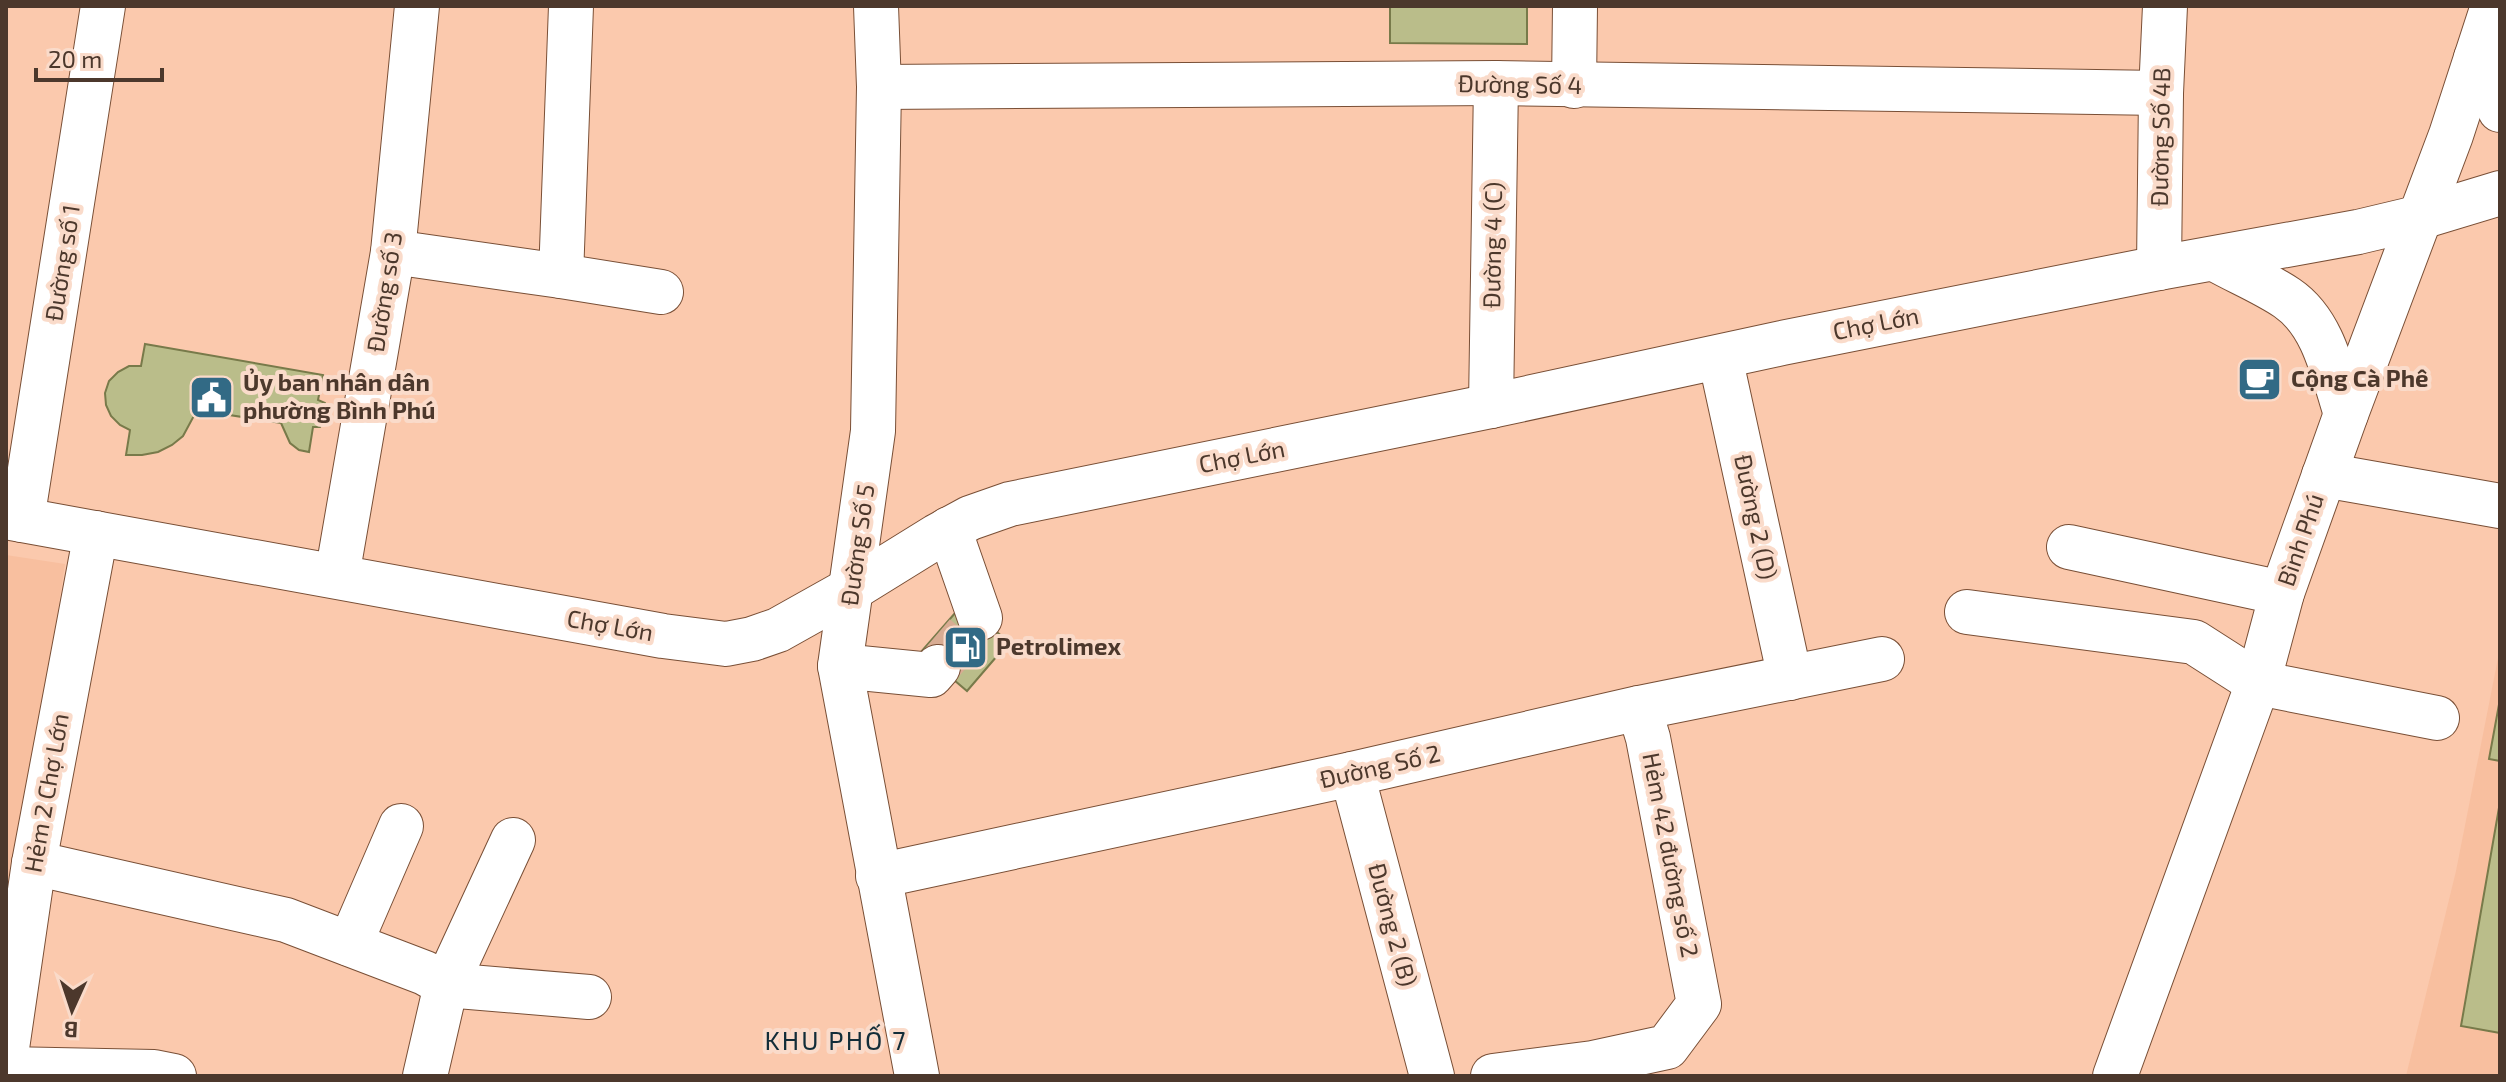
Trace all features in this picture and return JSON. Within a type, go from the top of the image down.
[{"type":"street","name":"Đường số 1","points":[[14,518],[103,6]]},
{"type":"street","name":"Đường số 3","points":[[337,576],[393,252],[417,6]]},
{"type":"street","points":[[561,276],[571,6]]},
{"type":"street","name":"Đường Số 5","points":[[876,6],[879,87],[873,431],[840,666],[917,1076]]},
{"type":"street","points":[[1574,86],[1575,6]]},
{"type":"street","name":"Đường Số 4B","points":[[2159,268],[2165,6]]},
{"type":"street","name":"Bình Phú","points":[[2115,1076],[2258,683],[2282,593],[2421,217],[2493,6]]},
{"type":"street","points":[[2476,58],[2500,110]]},
{"type":"street","name":"Đường Số 4","points":[[879,87],[1496,83],[2161,93]]},
{"type":"street","name":"Đường 4 (C)","points":[[1491,406],[1496,83]]},
{"type":"street","name":"Chợ Lớn","points":[[14,518],[663,636],[726,644],[778,630],[949,529],[1010,504],[2159,268],[2358,232],[2500,193]]},
{"type":"street","points":[[393,252],[661,292]]},
{"type":"street","points":[[2215,259],[2288,299],[2307,316],[2327,355],[2346,414]]},
{"type":"street","name":"Đường 2 (D)","points":[[1720,357],[1790,678]]},
{"type":"street","points":[[2324,475],[2500,506]]},
{"type":"street","points":[[949,529],[980,618]]},
{"type":"street","name":"Hẻm 2 Chợ Lớn","points":[[6,1055],[34,863],[96,533]]},
{"type":"street","points":[[2069,547],[2282,593]]},
{"type":"street","points":[[1967,612],[2194,642],[2258,683],[2437,718]]},
{"type":"street","name":"Đường Số 2","points":[[878,876],[1352,774],[1639,708],[1882,659]]},
{"type":"street","points":[[840,666],[931,675],[938,667]]},
{"type":"street","name":"Hẻm 42 đường số 2","points":[[1493,1076],[1593,1063],[1667,1047],[1699,1004],[1648,738],[1639,708]]},
{"type":"street","name":"Đường 2 (B)","points":[[1352,774],[1432,1076]]},
{"type":"street","points":[[350,944],[401,826]]},
{"type":"street","points":[[425,1076],[446,985],[513,840]]},
{"type":"street","points":[[34,863],[286,920],[425,973],[446,985],[589,997]]},
{"type":"street","points":[[6,1069],[154,1072],[174,1076]]},
{"type":"shaded area","points":[[6,555],[65,564],[6,953]]},
{"type":"shaded area","points":[[2500,648],[2500,1076],[2406,1076],[2456,871]]},
{"type":"building","points":[[1390,6],[1527,6],[1527,44],[1390,43]]},
{"type":"building","name":"Ủy ban nhân dân phường Bình Phú","points":[[145,344],[323,375],[318,400],[325,403],[328,417],[320,427],[313,427],[309,452],[299,450],[290,443],[281,423],[197,410],[183,436],[172,445],[158,452],[126,455],[130,430],[111,416],[105,393],[109,381],[118,372],[129,366],[141,366]]},
{"type":"building","name":"Petrolimex","points":[[963,604],[1009,642],[967,691],[921,652]]},
{"type":"building","points":[[2500,699],[2500,761],[2489,759]]},
{"type":"building","points":[[2500,802],[2500,1033],[2461,1026]]},
{"type":"tunnel","points":[[938,667],[980,618]]},
{"type":"place","name":"Cộng Cà Phê","points":[[2260,379]]},
{"type":"place","name":"Ủy ban nhân dân phường Bình Phú","points":[[212,397]]},
{"type":"place","name":"Petrolimex","points":[[965,647]]},
{"type":"district","name":"KHU PHỐ 7","points":[[836,1041]]}]
